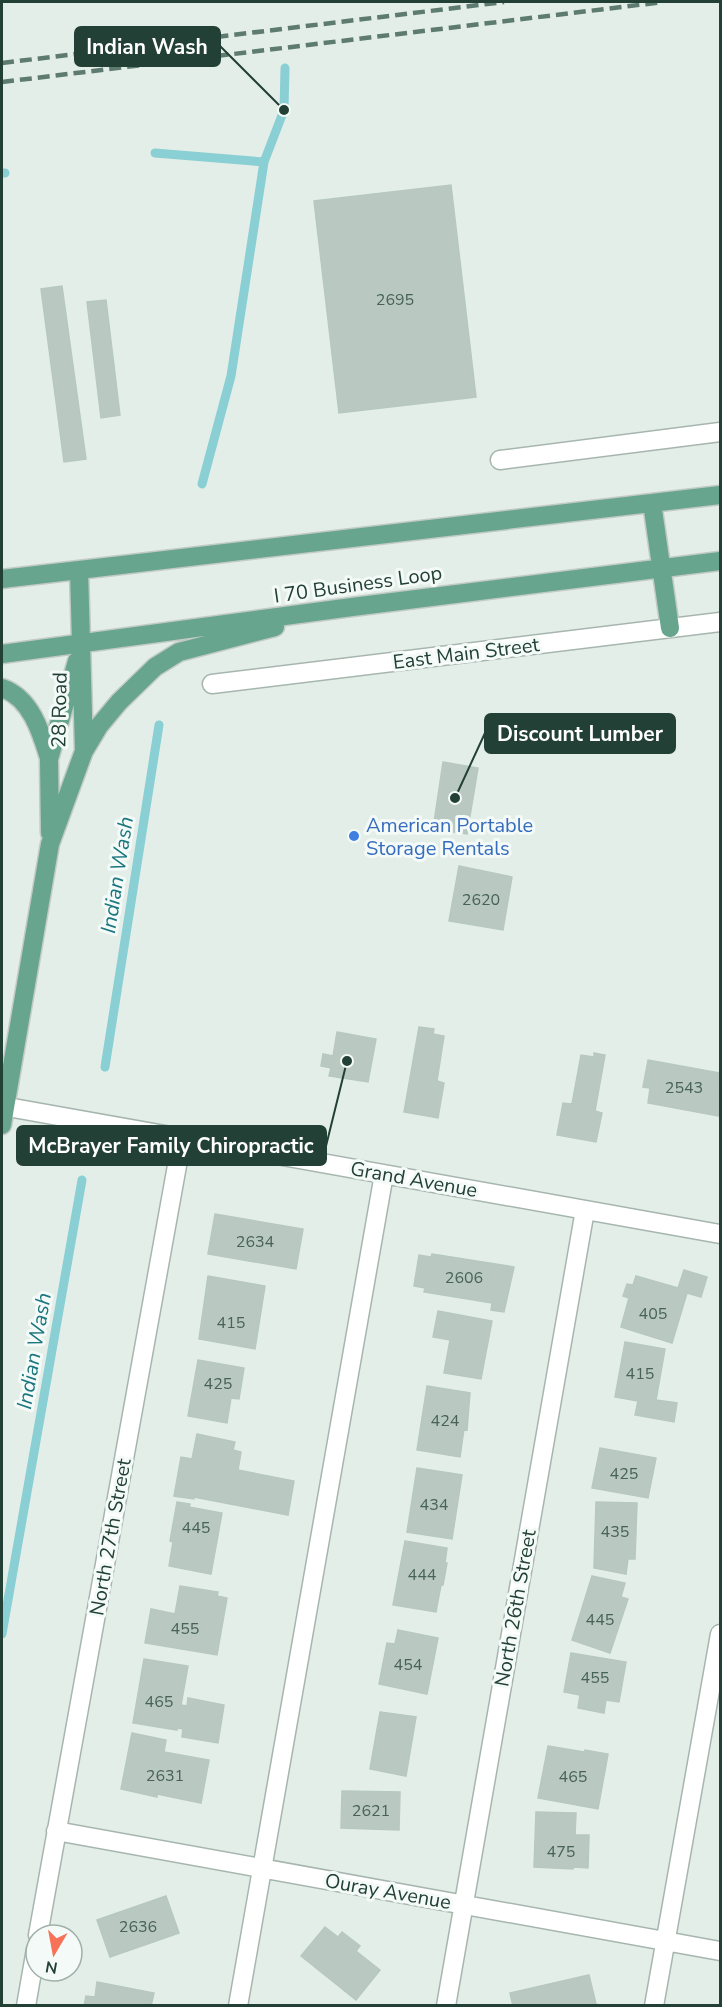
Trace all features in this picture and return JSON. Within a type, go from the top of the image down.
[{"type":"main road","points":[[2,579],[720,495]]},
{"type":"main road","points":[[652,503],[670,628]]},
{"type":"main road","name":"I 70 Business Loop","points":[[2,654],[352,606],[720,561]]},
{"type":"main road","name":"28 Road","points":[[3,1112],[50,844],[84,751],[79,570]]},
{"type":"main road","points":[[84,751],[99,726],[135,685],[154,667],[179,652],[352,606]]},
{"type":"main road","name":"28 Road","points":[[50,844],[49,759],[82,644]]},
{"type":"main road","points":[[2,688],[19,698],[29,710],[39,727],[49,759]]},
{"type":"street","points":[[500,460],[720,432]]},
{"type":"street","name":"East Main Street","points":[[212,684],[720,622]]},
{"type":"street","name":"Grand Avenue","points":[[3,1112],[182,1138],[720,1234]]},
{"type":"street","name":"North 27th Street","points":[[40,1923],[182,1138]]},
{"type":"street","points":[[238,2006],[384,1174]]},
{"type":"street","name":"North 26th Street","points":[[446,2006],[585,1210]]},
{"type":"street","points":[[654,2006],[720,1634]]},
{"type":"street","name":"Ouray Avenue","points":[[56,1831],[720,1951]]},
{"type":"street","points":[[26,2006],[30,1983]]},
{"type":"building","points":[[451,185],[476,397],[339,413],[314,201]]},
{"type":"building","points":[[62,286],[86,459],[64,462],[41,289]]},
{"type":"building","points":[[106,300],[120,415],[101,418],[87,302]]},
{"type":"building","points":[[443,762],[478,768],[467,834],[433,829]]},
{"type":"building","points":[[459,866],[512,877],[503,930],[449,921]]},
{"type":"building","points":[[419,1027],[434,1029],[433,1034],[444,1036],[437,1081],[444,1083],[438,1118],[404,1112]]},
{"type":"building","points":[[337,1032],[376,1039],[368,1082],[329,1076],[331,1068],[321,1066],[323,1054],[333,1056]]},
{"type":"building","points":[[594,1053],[605,1055],[595,1111],[602,1113],[596,1142],[557,1135],[563,1103],[572,1104],[581,1055],[594,1057]]},
{"type":"building","points":[[648,1060],[720,1073],[719,1116],[648,1103],[650,1088],[643,1087]]},
{"type":"building","points":[[215,1214],[303,1229],[296,1269],[208,1254]]},
{"type":"building","points":[[432,1254],[514,1267],[504,1312],[491,1310],[492,1303],[424,1292],[425,1288],[414,1286],[419,1255],[431,1257]]},
{"type":"building","points":[[684,1270],[707,1277],[701,1297],[687,1293],[672,1343],[621,1327],[629,1298],[623,1296],[627,1284],[633,1285],[636,1276],[678,1288]]},
{"type":"building","points":[[208,1276],[265,1286],[255,1349],[199,1339]]},
{"type":"building","points":[[438,1311],[492,1321],[481,1379],[444,1373],[450,1340],[433,1337]]},
{"type":"building","points":[[625,1342],[665,1349],[656,1400],[677,1403],[674,1422],[635,1415],[638,1401],[615,1397]]},
{"type":"building","points":[[198,1360],[244,1368],[239,1399],[231,1398],[227,1423],[188,1416]]},
{"type":"building","points":[[427,1386],[470,1393],[467,1430],[464,1429],[460,1457],[417,1450]]},
{"type":"building","points":[[197,1434],[235,1442],[233,1450],[241,1452],[238,1470],[294,1481],[288,1515],[194,1497],[194,1499],[174,1496],[181,1457],[192,1459]]},
{"type":"building","points":[[600,1448],[656,1458],[648,1498],[592,1488]]},
{"type":"building","points":[[417,1468],[462,1475],[452,1539],[407,1532]]},
{"type":"building","points":[[177,1502],[190,1504],[189,1507],[222,1513],[211,1574],[169,1566],[173,1542],[170,1541]]},
{"type":"building","points":[[596,1502],[637,1503],[635,1559],[628,1559],[626,1574],[594,1568]]},
{"type":"building","points":[[405,1541],[447,1548],[445,1563],[447,1563],[436,1612],[393,1605]]},
{"type":"building","points":[[592,1576],[625,1583],[621,1597],[628,1599],[610,1653],[572,1640]]},
{"type":"building","points":[[180,1586],[218,1592],[217,1596],[227,1598],[217,1655],[145,1643],[151,1609],[175,1614]]},
{"type":"building","points":[[398,1630],[438,1638],[427,1694],[379,1684],[387,1643],[395,1644]]},
{"type":"building","points":[[571,1653],[626,1662],[619,1702],[606,1700],[604,1713],[578,1708],[580,1695],[564,1692]]},
{"type":"building","points":[[144,1659],[188,1666],[181,1705],[187,1706],[188,1698],[224,1705],[218,1743],[182,1737],[183,1729],[133,1723]]},
{"type":"building","points":[[380,1712],[416,1717],[406,1776],[370,1769]]},
{"type":"building","points":[[132,1733],[166,1740],[164,1752],[209,1760],[201,1803],[121,1789]]},
{"type":"building","points":[[548,1746],[608,1754],[598,1809],[538,1798]]},
{"type":"building","points":[[342,1791],[400,1792],[399,1830],[341,1828]]},
{"type":"building","points":[[536,1812],[576,1813],[575,1835],[589,1835],[588,1868],[534,1867]]},
{"type":"building","points":[[166,1896],[179,1933],[110,1957],[97,1920]]},
{"type":"building","points":[[325,1927],[338,1937],[342,1932],[360,1946],[356,1951],[380,1970],[356,2000],[301,1956]]},
{"type":"building","points":[[589,1975],[596,2004],[602,2006],[513,2006],[510,1993]]},
{"type":"building","points":[[97,1982],[154,1993],[151,2006],[84,2006],[86,1996],[95,1997]]},
{"type":"waterway","name":"Indian Wash","points":[[202,484],[231,376],[264,162],[284,110],[285,68]]},
{"type":"waterway","points":[[155,153],[264,162]]},
{"type":"waterway","name":"Indian Wash","points":[[105,1067],[159,725]]},
{"type":"waterway","name":"Indian Wash","points":[[2,1634],[82,1180]]},
{"type":"railway","points":[[2,63],[504,2]]},
{"type":"railway","points":[[2,82],[663,2]]},
{"type":"place","name":"Indian Wash","points":[[284,110]]},
{"type":"place","name":"Discount Lumber","points":[[455,798]]},
{"type":"place","name":"American Portable Storage Rentals","points":[[354,836]]},
{"type":"place","name":"McBrayer Family Chiropractic","points":[[347,1061]]}]
